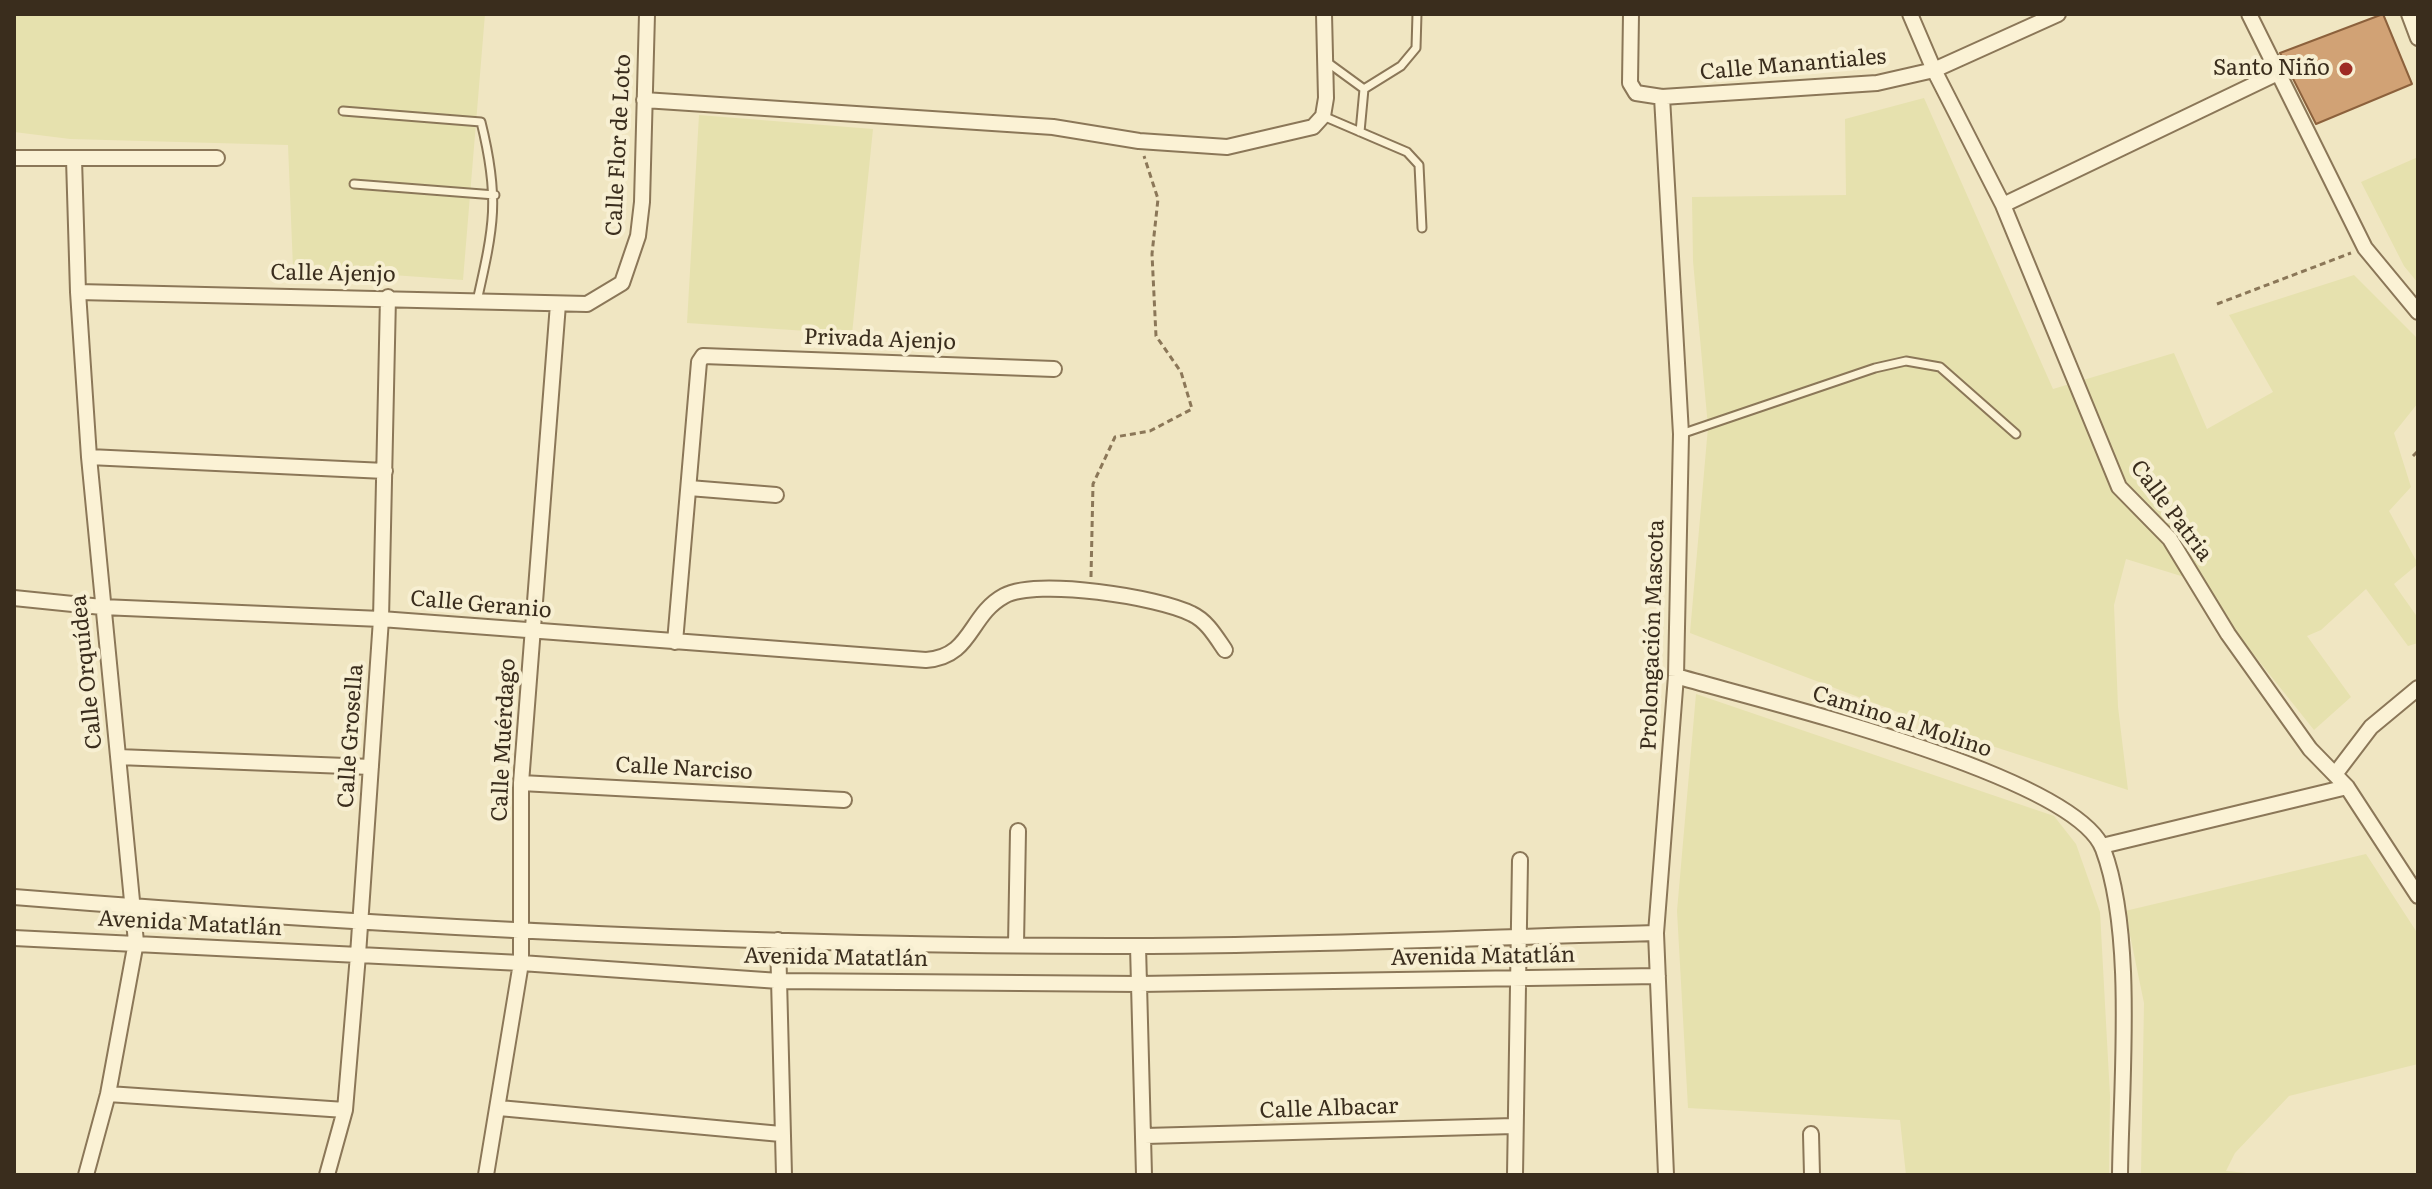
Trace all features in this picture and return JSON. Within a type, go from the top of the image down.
[{"type":"street","name":"Calle Flor de Loto","points":[[587,304],[622,283],[638,236],[647,14]]},
{"type":"street","points":[[644,100],[1053,127],[1139,141],[1227,147],[1313,127],[1323,116],[1324,14]]},
{"type":"street","points":[[1631,14],[1630,83],[1636,93],[1662,97]]},
{"type":"street","name":"Calle Patria","points":[[1910,14],[1934,70],[2003,205],[2119,487],[2170,539],[2256,672],[2310,749],[2347,787],[2418,896]]},
{"type":"street","name":"Calle Manantiales","points":[[1662,97],[1877,83],[1934,70],[2058,14]]},
{"type":"street","points":[[2249,14],[2365,248],[2418,312]]},
{"type":"street","points":[[2409,14],[2418,38]]},
{"type":"street","points":[[2003,205],[2280,72]]},
{"type":"street","name":"Prolongación Mascota","points":[[1662,97],[1681,434],[1676,676],[1656,933],[1666,1175]]},
{"type":"street","points":[[14,158],[217,158]]},
{"type":"street","name":"Calle Orquídea","points":[[74,159],[78,292],[89,457],[136,942],[108,1094],[86,1175]]},
{"type":"street","name":"Calle Ajenjo","points":[[78,292],[587,304]]},
{"type":"street","name":"Calle Grosella","points":[[327,1175],[345,1110],[358,955],[381,619],[388,297]]},
{"type":"street","name":"Calle Muérdago","points":[[486,1175],[521,963],[521,783],[558,304]]},
{"type":"street","name":"Privada Ajenjo","points":[[689,488],[699,362],[703,356],[1054,369]]},
{"type":"street","points":[[89,457],[385,471]]},
{"type":"street","points":[[675,642],[689,488],[776,495]]},
{"type":"street","name":"Calle Geranio","points":[[14,598],[102,607],[381,619],[944,659],[960,648],[973,627],[1003,596],[1024,590],[1091,590]]},
{"type":"street","points":[[1091,590],[1178,608],[1196,615],[1225,650]]},
{"type":"street","name":"Camino al Molino","points":[[1676,676],[1942,754],[2002,777],[2042,794],[2078,822],[2102,846]]},
{"type":"street","points":[[2336,773],[2371,727],[2418,688]]},
{"type":"street","points":[[118,757],[371,767]]},
{"type":"street","name":"Calle Narciso","points":[[521,783],[844,800]]},
{"type":"street","points":[[2120,1175],[2122,970],[2117,904],[2102,846],[2347,787]]},
{"type":"street","points":[[1016,945],[1018,831]]},
{"type":"street","points":[[1515,1175],[1520,860]]},
{"type":"street","name":"Avenida Matatlán","points":[[14,897],[360,923],[778,940],[1138,946],[1656,933]]},
{"type":"street","name":"Avenida Matatlán","points":[[14,938],[521,963],[779,981],[1139,984],[1658,976]]},
{"type":"street","points":[[778,940],[784,1175]]},
{"type":"street","points":[[1138,946],[1144,1175]]},
{"type":"street","points":[[108,1094],[345,1110]]},
{"type":"street","points":[[499,1108],[781,1134]]},
{"type":"street","name":"Calle Albacar","points":[[1145,1136],[1514,1126]]},
{"type":"street","points":[[1811,1134],[1812,1175]]},
{"type":"lane","points":[[1364,89],[1401,66],[1416,48],[1417,14]]},
{"type":"lane","points":[[1325,61],[1364,89]]},
{"type":"lane","points":[[1360,132],[1364,89]]},
{"type":"lane","points":[[343,111],[481,122],[493,171],[495,195],[493,229],[477,301]]},
{"type":"lane","points":[[1323,116],[1407,152],[1419,165],[1422,228]]},
{"type":"lane","points":[[354,184],[495,195]]},
{"type":"lane","points":[[1681,434],[1875,368],[1906,361],[1940,367],[2016,434]]},
{"type":"path","points":[[1091,590],[1093,484],[1115,437],[1150,431],[1192,409],[1181,372],[1156,336],[1152,254],[1158,199],[1139,141]]},
{"type":"path","points":[[2217,304],[2365,248]]},
{"type":"path","points":[[2413,456],[2418,451]]},
{"type":"shaded area","points":[[14,14],[485,14],[463,280],[293,268],[288,145],[70,139],[14,132]]},
{"type":"shaded area","points":[[1924,98],[2053,389],[2174,353],[2207,429],[2273,392],[2229,315],[2354,275],[2418,339],[2418,403],[2394,433],[2411,487],[2389,511],[2418,564],[2394,584],[2418,618],[2418,643],[2408,646],[2366,589],[2321,630],[2307,636],[2351,697],[2314,730],[2194,580],[2126,559],[2114,605],[2118,707],[2128,790],[1961,736],[1690,633],[1708,427],[1693,261],[1692,197],[1846,195],[1845,119]]},
{"type":"shaded area","points":[[699,115],[873,129],[852,334],[687,323]]},
{"type":"shaded area","points":[[2418,157],[2418,283],[2404,266],[2361,182]]},
{"type":"shaded area","points":[[1696,694],[2054,816],[2076,844],[2100,912],[2110,1096],[2109,1175],[1906,1175],[1900,1120],[1688,1108],[1677,911]]},
{"type":"shaded area","points":[[2366,854],[2418,934],[2418,1064],[2289,1096],[2235,1153],[2226,1171],[2267,1175],[2141,1175],[2144,1003],[2125,911]]},
{"type":"building","name":"Santo Niño","points":[[2383,14],[2412,84],[2316,124],[2280,53]]},
{"type":"place","name":"Santo Niño","points":[[2346,69]]}]
